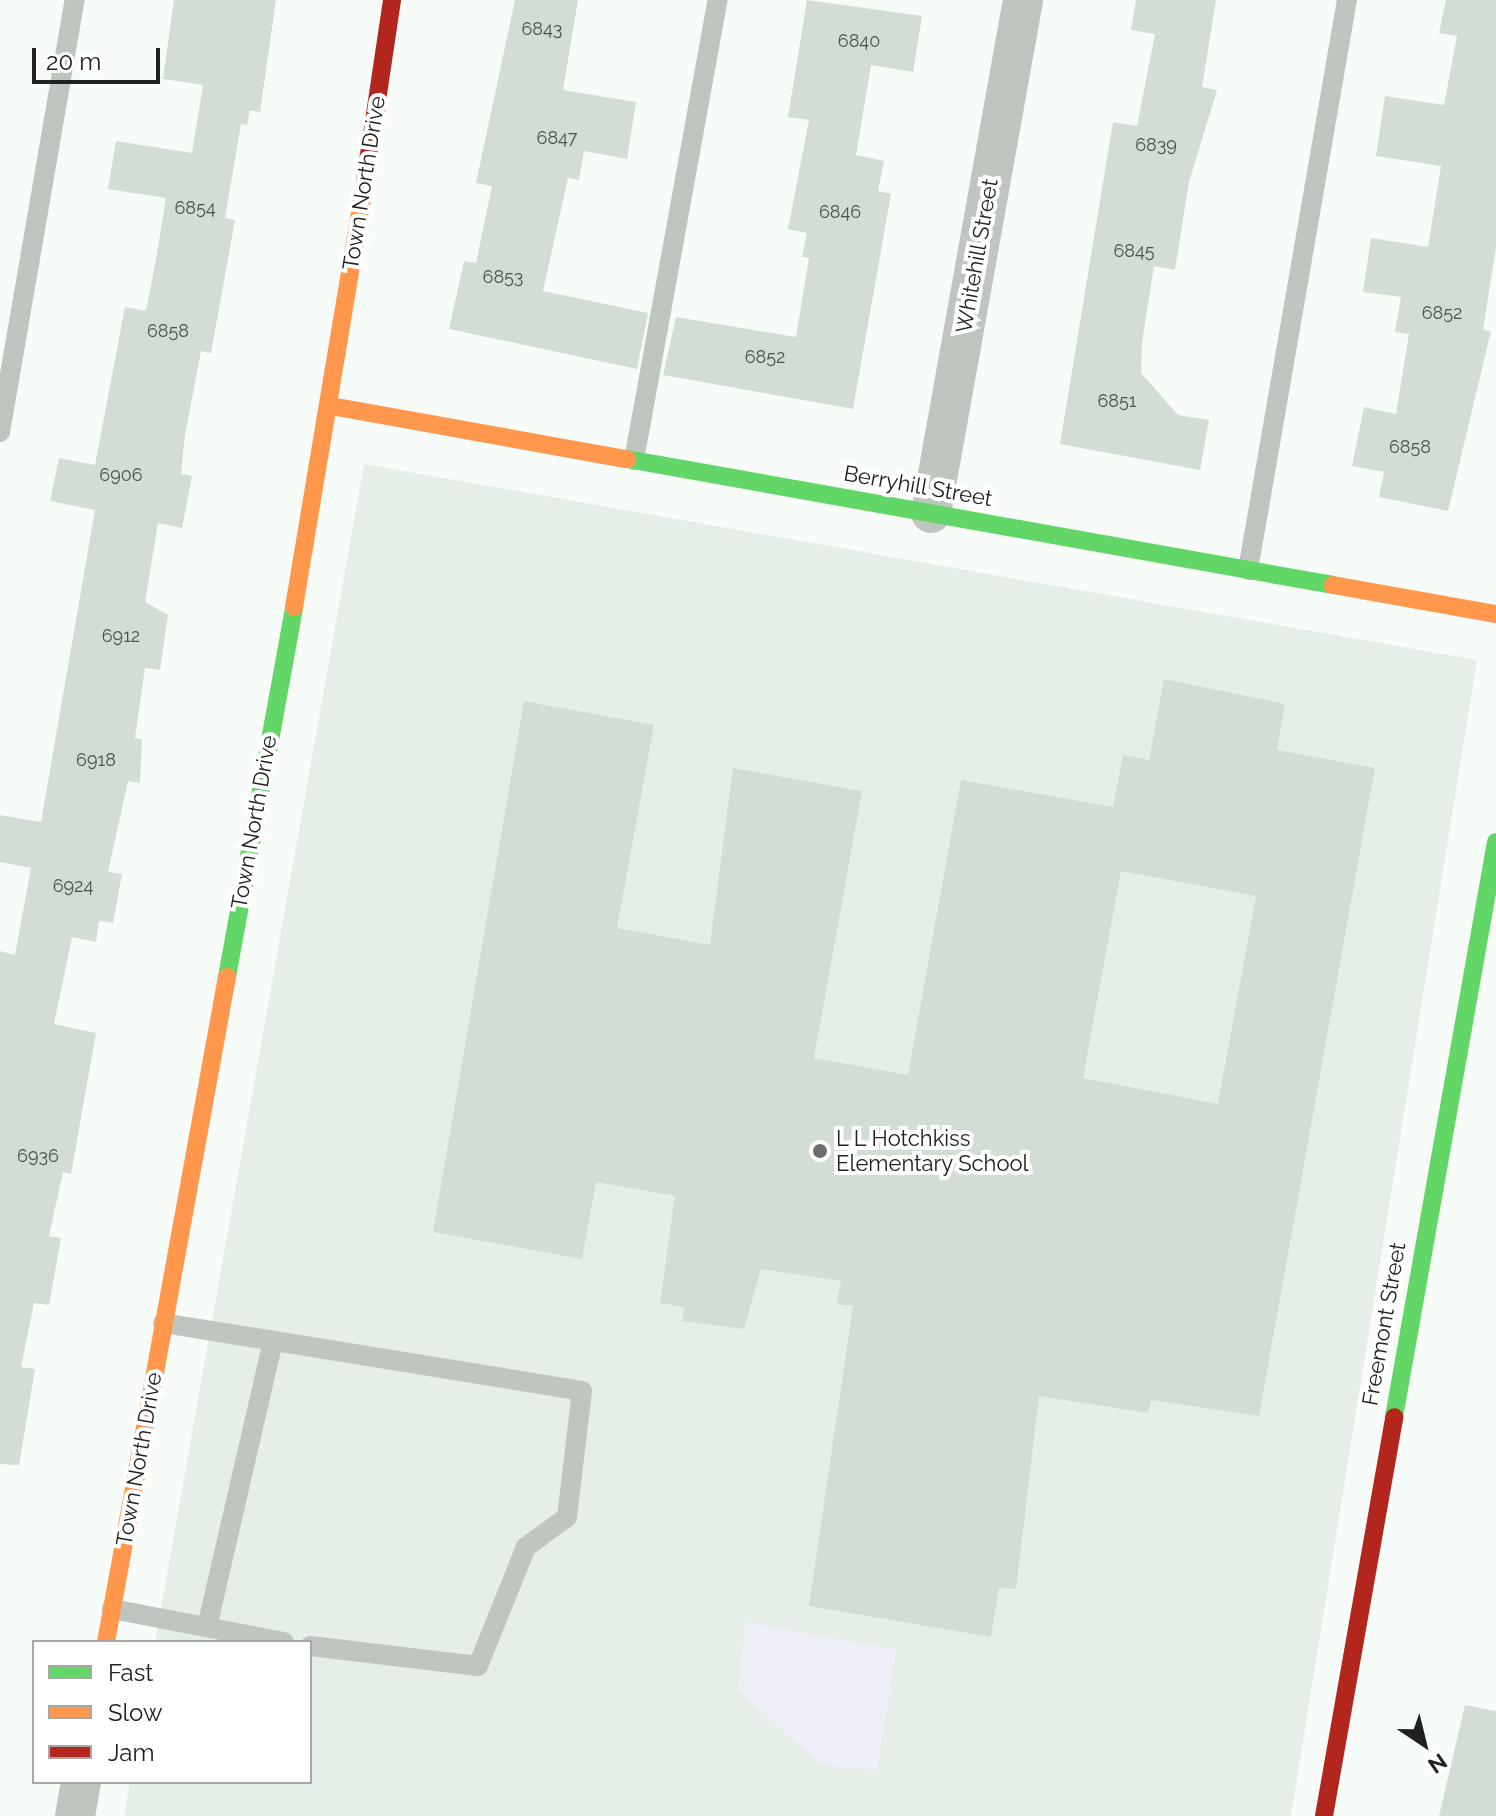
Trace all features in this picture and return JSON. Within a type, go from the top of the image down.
[{"type":"street","name":"Town North Drive","points":[[106,1640],[331,406],[392,0]]},
{"type":"street","name":"Whitehill Street","points":[[931,513],[1023,0]]},
{"type":"street","name":"Berryhill Street","points":[[331,406],[1496,614]]},
{"type":"street","name":"Freemont Street","points":[[1324,1816],[1487,926],[1496,842]]},
{"type":"street","points":[[75,1816],[81,1784]]},
{"type":"lane","points":[[0,432],[75,0]]},
{"type":"lane","points":[[634,460],[718,0]]},
{"type":"lane","points":[[1248,570],[1347,0]]},
{"type":"lane","points":[[163,1323],[582,1391],[567,1517],[526,1547],[478,1666],[312,1646]]},
{"type":"lane","points":[[207,1627],[273,1341]]},
{"type":"lane","points":[[112,1609],[274,1640]]},
{"type":"shaded area","name":"L L Hotchkiss Elementary School","points":[[364,464],[1477,660],[1291,1816],[124,1816],[130,1784],[312,1784],[312,1640],[155,1640]]},
{"type":"shaded area","points":[[745,1622],[896,1650],[877,1770],[822,1765],[738,1690]]},
{"type":"building","points":[[174,0],[276,0],[260,112],[250,110],[247,125],[241,124],[225,218],[235,220],[211,353],[201,351],[185,435],[181,474],[192,476],[182,528],[158,523],[145,602],[168,615],[160,670],[145,668],[135,738],[142,739],[140,783],[128,781],[108,872],[122,874],[113,923],[99,921],[96,942],[72,937],[54,1024],[96,1033],[71,1174],[63,1172],[49,1236],[61,1238],[49,1305],[34,1303],[21,1367],[35,1369],[19,1465],[0,1464],[0,951],[15,955],[31,868],[0,862],[0,815],[41,822],[95,510],[50,501],[59,458],[95,465],[125,307],[146,311],[156,259],[166,198],[108,189],[116,141],[192,153],[203,85],[163,79]]},
{"type":"building","points":[[515,0],[578,0],[563,90],[636,102],[627,159],[584,151],[579,180],[568,178],[543,291],[648,313],[637,369],[449,329],[464,261],[476,263],[492,186],[476,183]]},
{"type":"building","points":[[807,0],[922,16],[913,72],[871,65],[856,155],[884,161],[878,191],[891,194],[853,409],[663,375],[676,317],[796,337],[809,258],[802,257],[807,233],[788,229],[809,120],[788,117]]},
{"type":"building","points":[[1136,0],[1216,0],[1202,87],[1217,90],[1189,182],[1175,270],[1154,266],[1142,342],[1141,373],[1178,415],[1209,420],[1200,470],[1060,444],[1113,122],[1137,126],[1155,34],[1131,30]]},
{"type":"building","points":[[1446,0],[1496,0],[1496,247],[1483,330],[1491,331],[1448,511],[1379,497],[1384,472],[1352,466],[1364,407],[1396,414],[1409,334],[1395,332],[1401,297],[1363,292],[1371,238],[1428,247],[1441,166],[1376,156],[1385,96],[1444,105],[1457,36],[1439,33]]},
{"type":"building","points":[[1164,679],[1285,704],[1277,750],[1375,768],[1259,1416],[1151,1400],[1148,1413],[1039,1396],[1016,1589],[999,1588],[991,1637],[809,1606],[853,1306],[837,1304],[841,1281],[761,1269],[744,1329],[682,1321],[685,1307],[660,1303],[675,1196],[596,1182],[582,1259],[433,1232],[524,701],[654,725],[617,928],[710,945],[733,768],[862,791],[814,1058],[908,1075],[961,780],[1113,807],[1123,755],[1149,760]],"holes":[[[1121,871],[1256,896],[1218,1104],[1083,1078]]]},
{"type":"building","points":[[1465,1705],[1496,1711],[1496,1816],[1439,1816]]},
{"type":"traffic: fast","points":[[627,459],[1333,585]]},
{"type":"traffic: fast","points":[[227,977],[294,607]]},
{"type":"traffic: fast","points":[[1394,1417],[1496,842]]},
{"type":"traffic: slow","points":[[294,607],[365,181]]},
{"type":"traffic: slow","points":[[331,406],[627,459]]},
{"type":"traffic: slow","points":[[1333,585],[1496,614]]},
{"type":"traffic: slow","points":[[106,1640],[227,977]]},
{"type":"traffic: jam","points":[[365,181],[392,0]]},
{"type":"traffic: jam","points":[[1324,1816],[1394,1417]]},
{"type":"place","name":"L L Hotchkiss Elementary School","points":[[820,1151]]}]
